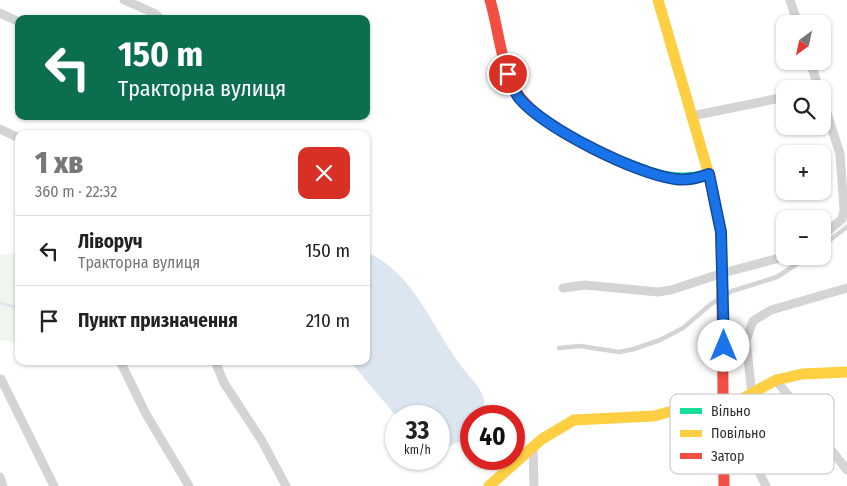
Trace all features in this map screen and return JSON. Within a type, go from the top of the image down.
[{"type":"street","points":[[124,0],[157,15]]},
{"type":"street","points":[[490,0],[508,74],[518,97],[530,108],[563,131],[617,161],[636,169],[676,180],[689,180],[709,174]]},
{"type":"street","points":[[658,0],[709,174],[721,232],[725,394]]},
{"type":"street","points":[[790,0],[795,15]]},
{"type":"street","points":[[0,13],[15,20]]},
{"type":"street","points":[[692,116],[776,99]]},
{"type":"street","points":[[831,126],[840,154],[844,210],[842,219],[831,228]]},
{"type":"street","points":[[0,129],[15,136]]},
{"type":"street","points":[[563,288],[585,285],[658,292],[671,290],[723,273],[776,259]]},
{"type":"street","points":[[752,394],[746,340],[753,321],[771,310],[847,288]]},
{"type":"street","points":[[122,365],[146,414],[189,486]]},
{"type":"street","points":[[217,365],[224,383],[262,440],[286,486]]},
{"type":"street","points":[[754,394],[776,380],[802,374],[847,372]]},
{"type":"street","points":[[1,379],[54,486]]},
{"type":"street","points":[[776,380],[787,394]]},
{"type":"street","points":[[489,486],[499,475],[563,423],[574,420],[654,416],[670,412]]},
{"type":"street","points":[[533,448],[534,486]]},
{"type":"street","points":[[834,454],[847,470]]},
{"type":"street","points":[[760,474],[766,486]]},
{"type":"street","points":[[0,477],[3,486]]},
{"type":"lane","points":[[831,239],[847,227]]},
{"type":"lane","points":[[559,348],[580,346],[619,352],[634,350],[684,328],[703,310],[732,291],[785,273],[796,265]]},
{"type":"shaded area","points":[[15,253],[15,342],[0,340],[0,255]]},
{"type":"shaded area","points":[[370,254],[396,272],[409,286],[459,363],[482,394],[484,405],[460,405],[460,442],[450,446],[450,405],[387,405],[353,365],[370,365]]},
{"type":"waterway","points":[[0,303],[15,307]]},
{"type":"traffic: fast","points":[[618,160],[662,176],[684,178],[709,175]]},
{"type":"traffic: slow","points":[[658,0],[709,175],[721,232],[722,295]]},
{"type":"traffic: slow","points":[[751,394],[776,380],[802,374],[847,372]]},
{"type":"traffic: slow","points":[[489,486],[542,439],[574,420],[654,416],[670,412]]},
{"type":"traffic: jam","points":[[490,0],[504,62],[511,82],[519,95],[542,119],[557,129],[589,147],[618,160]]},
{"type":"traffic: jam","points":[[722,295],[723,394]]},
{"type":"traffic: jam","points":[[724,474],[724,486]]},
{"type":"route","points":[[508,74],[512,87],[518,97],[530,108],[563,131],[617,161],[636,169],[676,180],[689,180],[709,174],[721,232],[724,346]]}]
